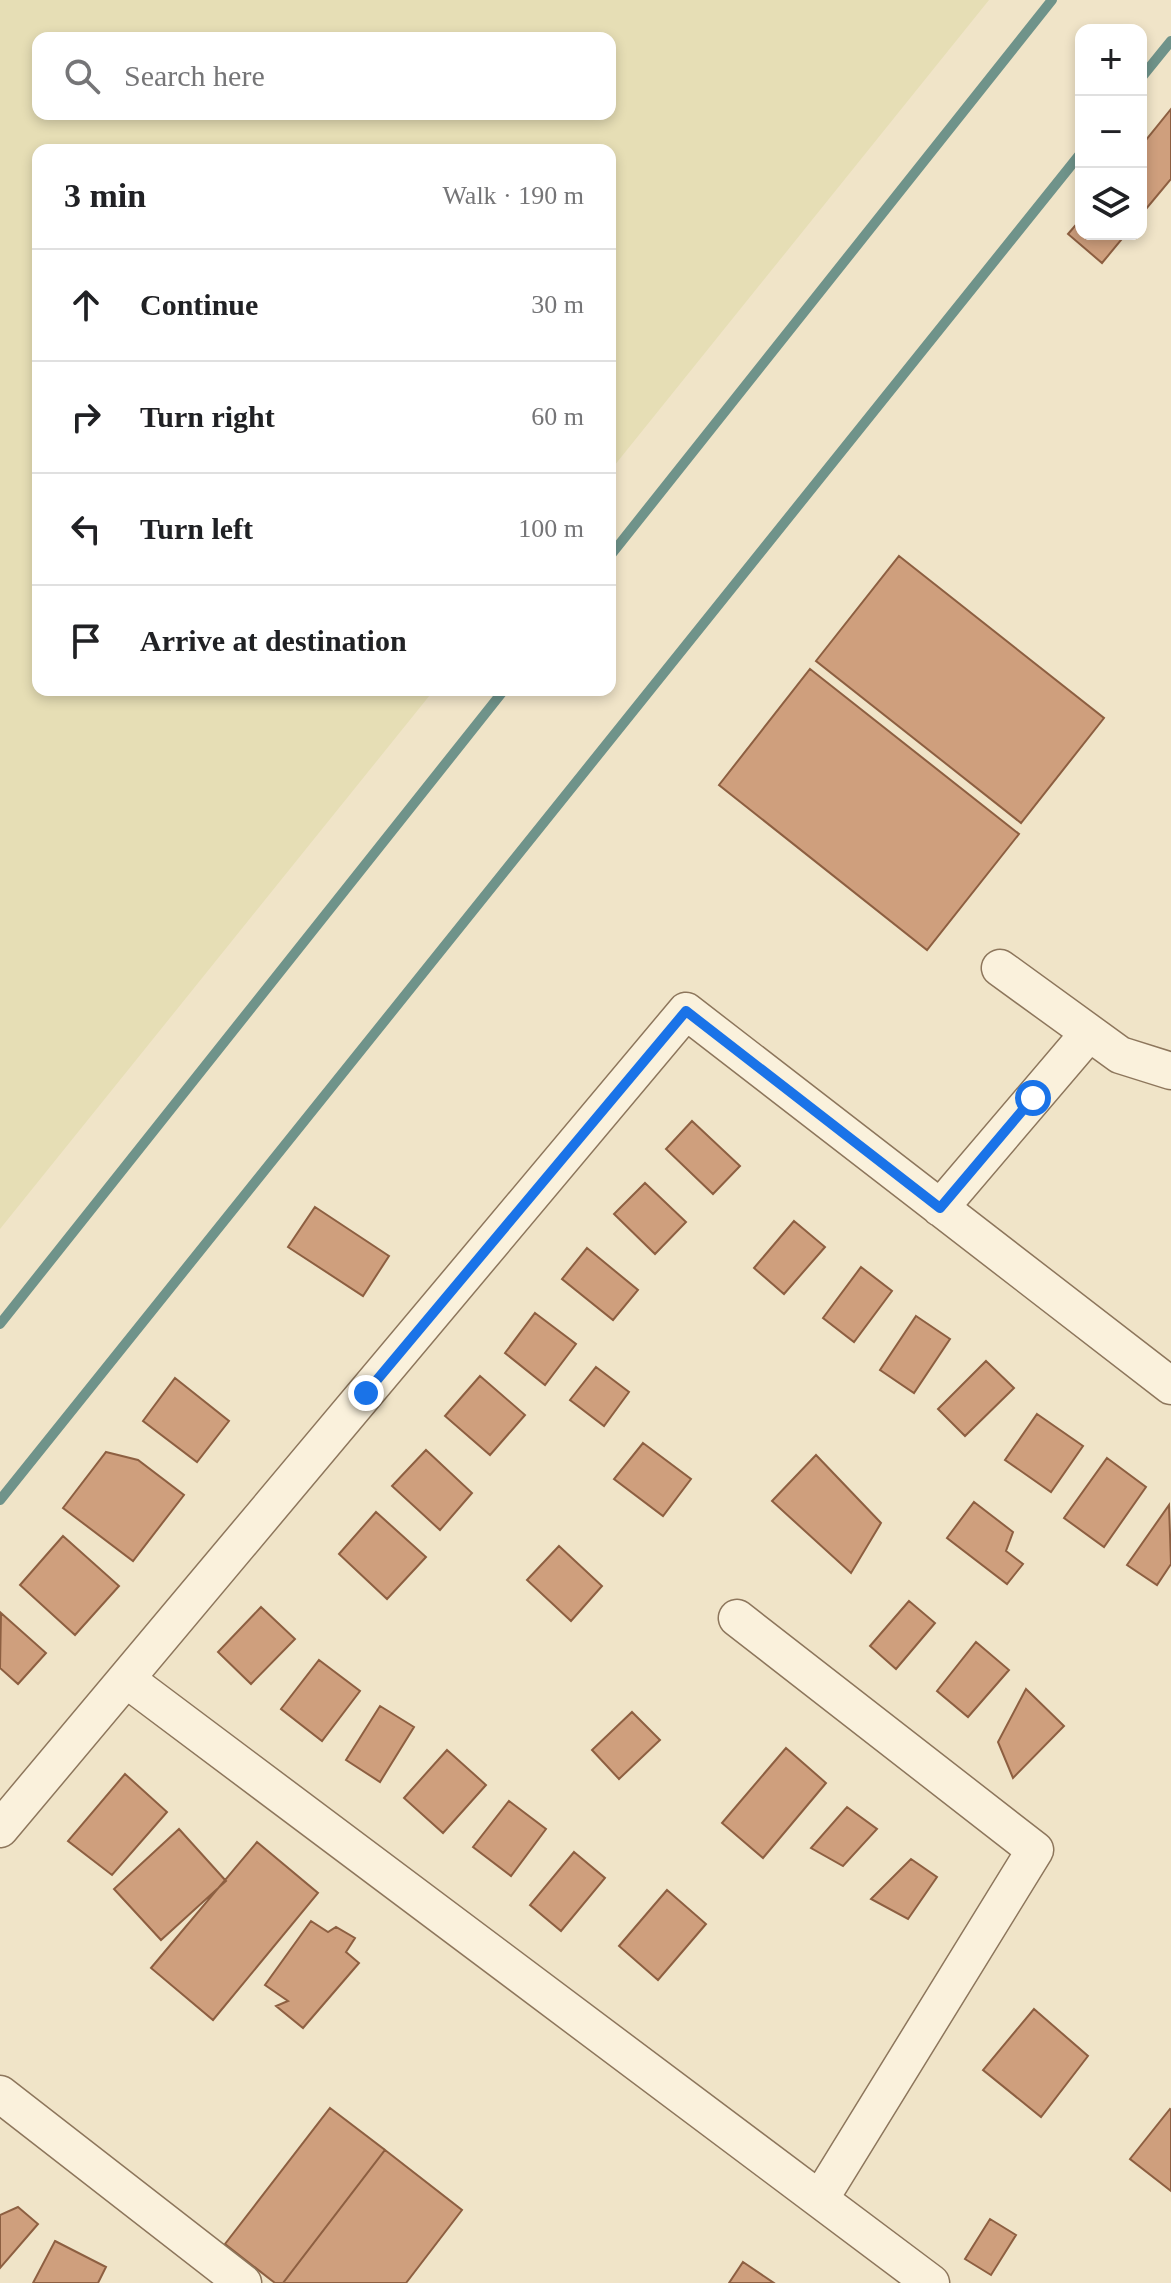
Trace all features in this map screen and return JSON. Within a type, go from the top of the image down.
[{"type":"street","points":[[1000,968],[1120,1055],[1171,1071]]},
{"type":"street","points":[[0,1829],[686,1011],[1171,1386]]},
{"type":"street","points":[[940,1208],[1089,1033]]},
{"type":"street","points":[[737,1618],[1035,1850],[820,2199]]},
{"type":"street","points":[[126,1679],[931,2283]]},
{"type":"street","points":[[0,2094],[243,2283]]},
{"type":"shaded area","points":[[0,0],[989,0],[616,464],[616,144],[32,144],[32,696],[429,696],[0,1229]]},
{"type":"building","points":[[1171,109],[1171,179],[1147,208],[1147,168],[1147,139]]},
{"type":"building","points":[[1075,226],[1075,240],[1068,234]]},
{"type":"building","points":[[1075,240],[1121,240],[1102,263]]},
{"type":"building","points":[[899,556],[1104,718],[1021,823],[816,661]]},
{"type":"building","points":[[810,669],[1019,834],[927,950],[719,785]]},
{"type":"building","points":[[692,1121],[740,1166],[713,1194],[666,1149]]},
{"type":"building","points":[[645,1183],[686,1222],[655,1254],[614,1214]]},
{"type":"building","points":[[315,1207],[389,1256],[363,1296],[288,1247]]},
{"type":"building","points":[[794,1221],[825,1247],[784,1294],[754,1268]]},
{"type":"building","points":[[587,1248],[638,1290],[613,1320],[562,1279]]},
{"type":"building","points":[[861,1267],[892,1291],[854,1342],[823,1318]]},
{"type":"building","points":[[535,1313],[576,1344],[545,1385],[505,1353]]},
{"type":"building","points":[[916,1316],[950,1339],[914,1393],[880,1370]]},
{"type":"building","points":[[986,1361],[1014,1388],[965,1436],[938,1409]]},
{"type":"building","points":[[596,1367],[629,1392],[604,1426],[570,1400]]},
{"type":"building","points":[[480,1376],[525,1415],[490,1455],[445,1416]]},
{"type":"building","points":[[175,1378],[229,1421],[197,1462],[143,1421]]},
{"type":"building","points":[[1037,1414],[1083,1446],[1051,1492],[1005,1460]]},
{"type":"building","points":[[643,1443],[691,1479],[663,1516],[614,1479]]},
{"type":"building","points":[[426,1450],[472,1493],[440,1530],[392,1486]]},
{"type":"building","points":[[106,1452],[138,1460],[184,1495],[133,1561],[63,1508]]},
{"type":"building","points":[[816,1455],[881,1523],[851,1573],[772,1501]]},
{"type":"building","points":[[1107,1458],[1146,1487],[1104,1547],[1064,1518]]},
{"type":"building","points":[[974,1502],[1013,1532],[1006,1551],[1023,1564],[1007,1584],[947,1538]]},
{"type":"building","points":[[1169,1505],[1171,1564],[1157,1585],[1127,1565]]},
{"type":"building","points":[[376,1512],[426,1557],[387,1599],[339,1554]]},
{"type":"building","points":[[63,1536],[119,1586],[75,1635],[20,1585]]},
{"type":"building","points":[[559,1546],[602,1586],[571,1621],[527,1580]]},
{"type":"building","points":[[909,1601],[935,1623],[896,1669],[870,1646]]},
{"type":"building","points":[[261,1607],[295,1639],[251,1684],[218,1652]]},
{"type":"building","points":[[1,1613],[46,1653],[18,1684],[0,1668]]},
{"type":"building","points":[[976,1642],[1009,1670],[968,1717],[937,1691]]},
{"type":"building","points":[[319,1660],[360,1691],[322,1741],[281,1709]]},
{"type":"building","points":[[1026,1689],[1064,1726],[1013,1778],[998,1742]]},
{"type":"building","points":[[380,1706],[414,1727],[380,1782],[346,1760]]},
{"type":"building","points":[[632,1712],[660,1740],[619,1779],[592,1750]]},
{"type":"building","points":[[786,1748],[826,1783],[763,1858],[722,1823]]},
{"type":"building","points":[[447,1750],[486,1785],[443,1833],[404,1798]]},
{"type":"building","points":[[125,1774],[167,1812],[112,1875],[68,1841]]},
{"type":"building","points":[[509,1801],[546,1829],[511,1876],[473,1847]]},
{"type":"building","points":[[847,1807],[877,1829],[843,1866],[811,1848]]},
{"type":"building","points":[[179,1829],[226,1881],[161,1940],[114,1889]]},
{"type":"building","points":[[257,1842],[318,1893],[213,2020],[151,1968]]},
{"type":"building","points":[[574,1852],[605,1878],[561,1931],[530,1905]]},
{"type":"building","points":[[911,1859],[937,1877],[908,1919],[871,1899]]},
{"type":"building","points":[[667,1890],[706,1924],[658,1980],[619,1946]]},
{"type":"building","points":[[311,1921],[328,1932],[336,1927],[355,1938],[346,1952],[359,1963],[303,2028],[276,2006],[288,2001],[265,1985]]},
{"type":"building","points":[[1034,2009],[1088,2056],[1041,2117],[983,2070]]},
{"type":"building","points":[[330,2108],[385,2150],[283,2283],[275,2283],[225,2244]]},
{"type":"building","points":[[1171,2110],[1171,2191],[1130,2159]]},
{"type":"building","points":[[385,2150],[462,2210],[406,2283],[283,2283]]},
{"type":"building","points":[[18,2207],[38,2224],[0,2268],[0,2215]]},
{"type":"building","points":[[990,2219],[1016,2235],[991,2275],[965,2259]]},
{"type":"building","points":[[55,2241],[106,2267],[98,2283],[33,2283]]},
{"type":"building","points":[[743,2262],[774,2283],[729,2283]]},
{"type":"waterway","points":[[616,548],[1052,0]]},
{"type":"waterway","points":[[1147,71],[1171,41]]},
{"type":"waterway","points":[[0,1500],[1075,160]]},
{"type":"waterway","points":[[0,1324],[499,696]]},
{"type":"route","points":[[366,1393],[686,1011],[940,1208],[1033,1098]]}]
